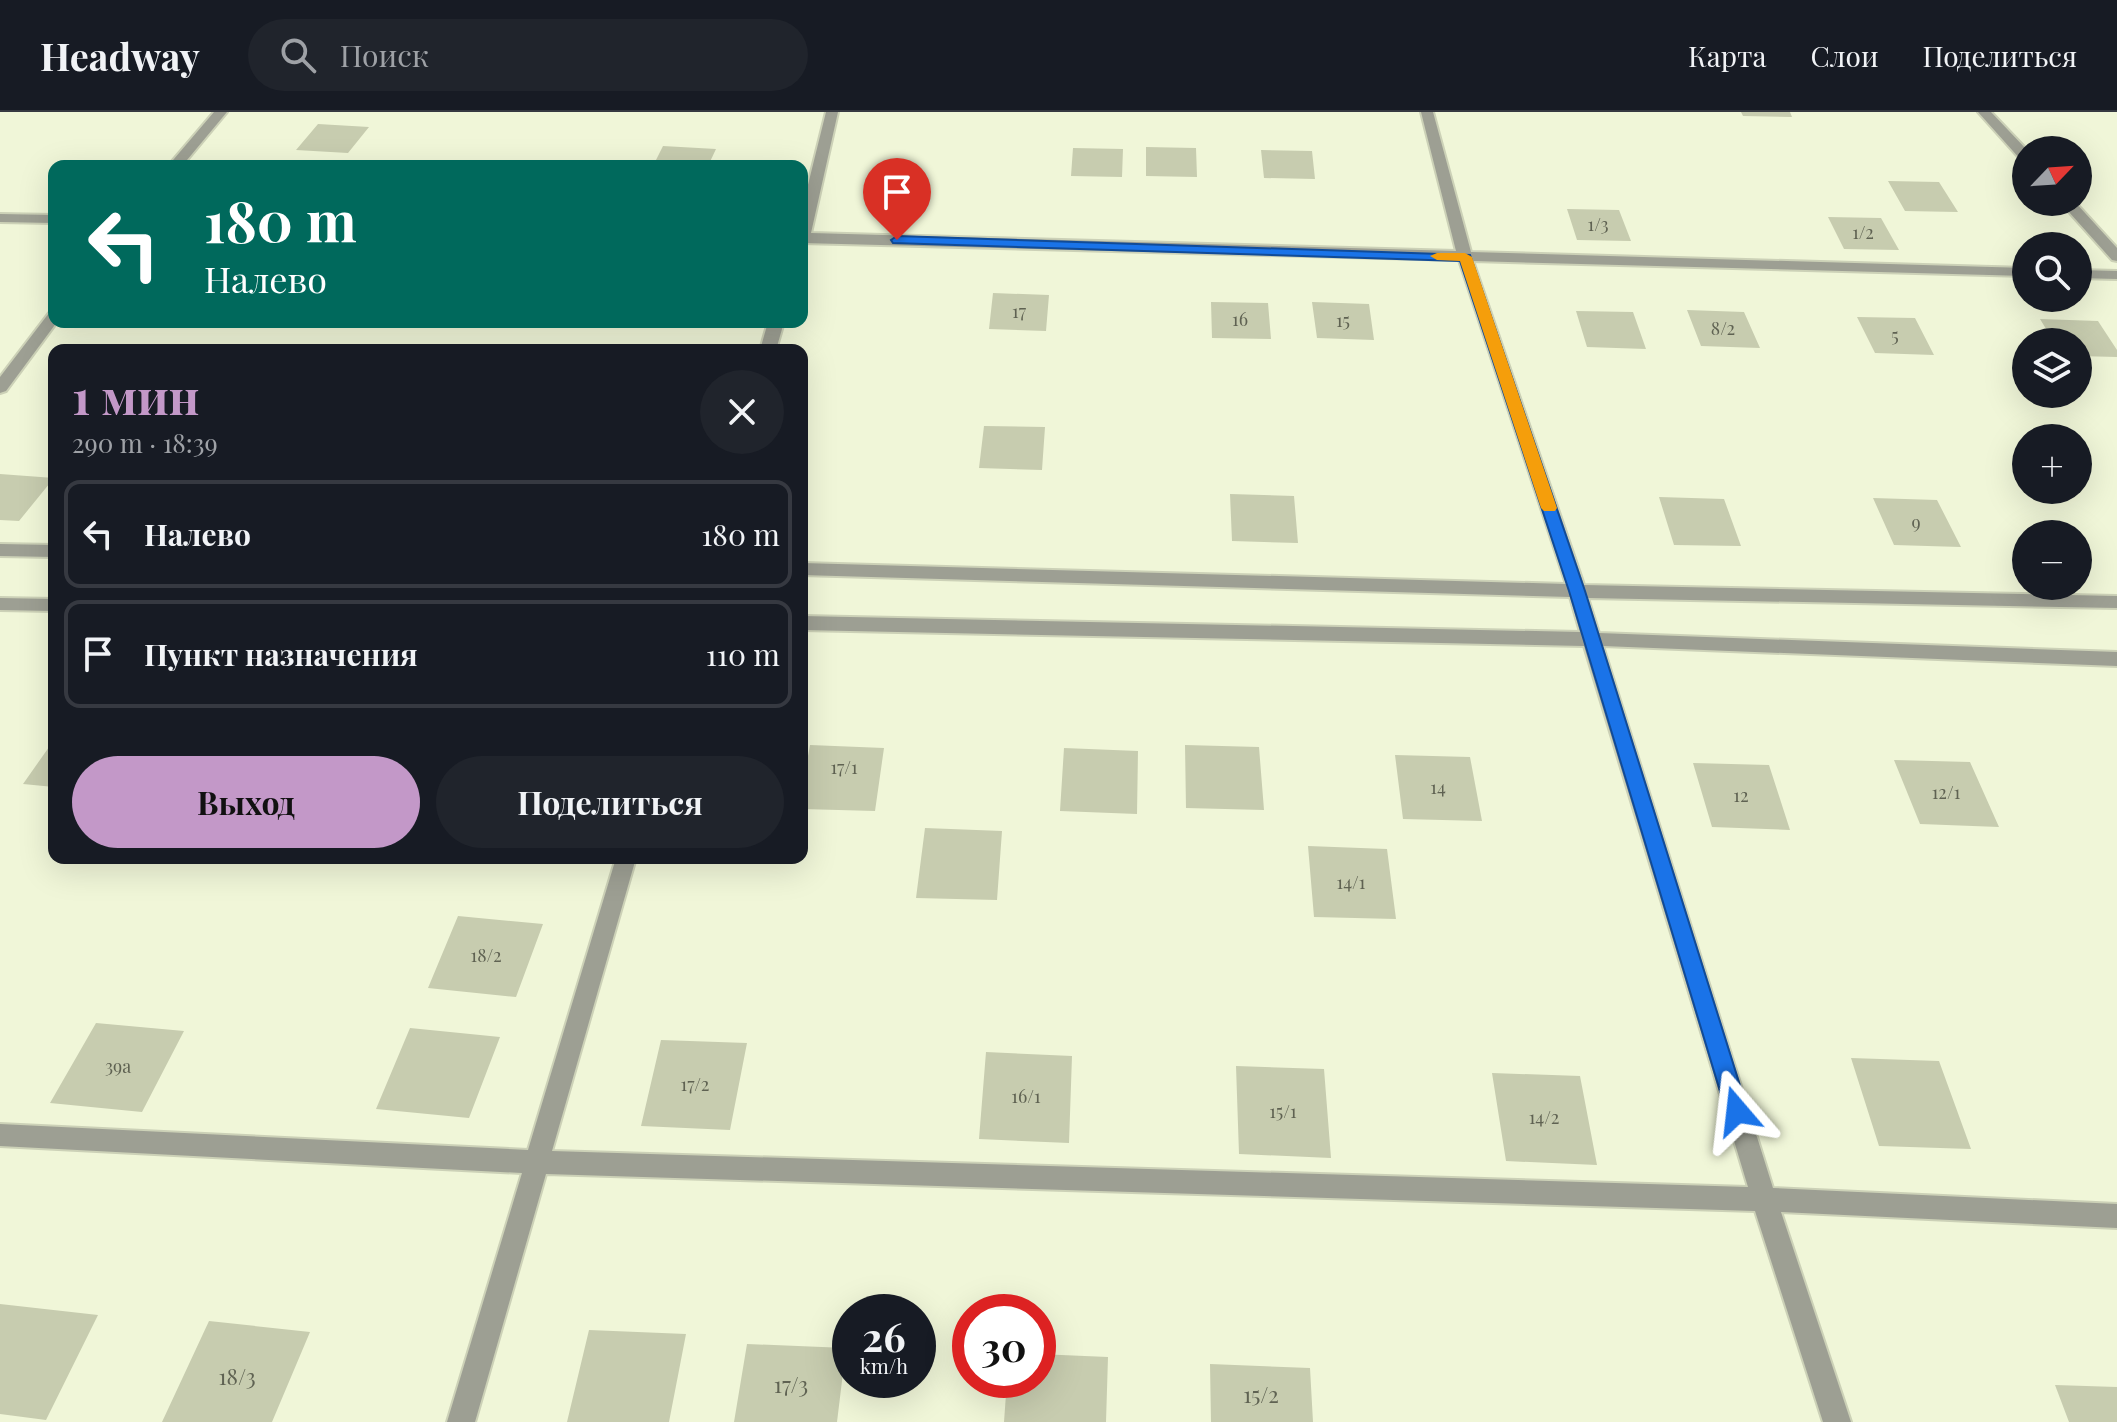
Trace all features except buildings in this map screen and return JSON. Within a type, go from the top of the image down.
[{"type":"street","points":[[180,160],[221,112]]},
{"type":"street","points":[[808,212],[832,112]]},
{"type":"street","points":[[1427,112],[1465,257],[1577,591],[1764,1199],[1837,1422]]},
{"type":"street","points":[[1984,112],[2012,142]]},
{"type":"street","points":[[2080,216],[2117,257]]},
{"type":"street","points":[[0,218],[48,219]]},
{"type":"street","points":[[808,237],[2012,272]]},
{"type":"street","points":[[2092,274],[2117,275]]},
{"type":"street","points":[[0,388],[48,324]]},
{"type":"street","points":[[0,550],[48,551]]},
{"type":"street","points":[[808,569],[1577,591],[2117,602]]},
{"type":"street","points":[[0,604],[48,605]]},
{"type":"street","points":[[808,623],[1592,639],[2117,659]]},
{"type":"street","points":[[461,1422],[624,864]]},
{"type":"street","points":[[0,1135],[539,1162],[1764,1199],[2117,1216]]},
{"type":"slow traffic","points":[[1437,256],[1465,257],[1549,508]]},
{"type":"route","points":[[897,240],[1465,257],[1577,591],[1737,1111]]}]
